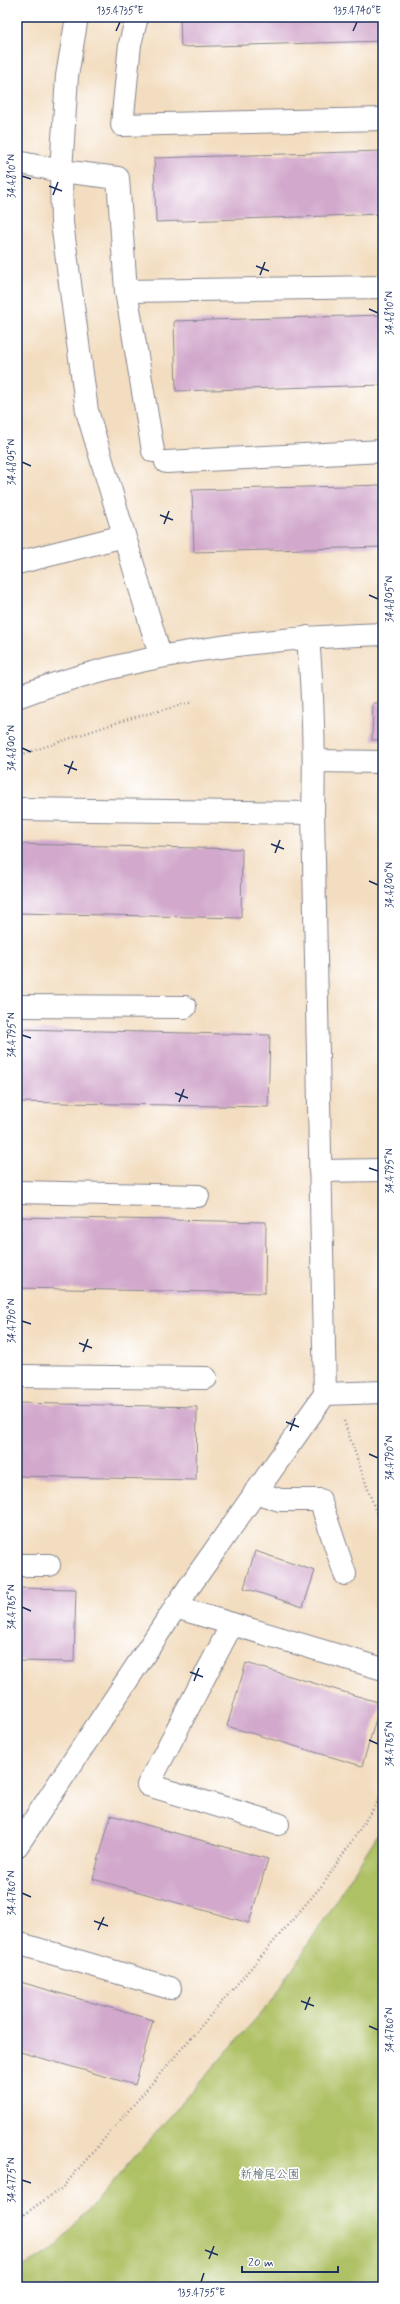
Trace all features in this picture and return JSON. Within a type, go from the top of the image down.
[{"type":"street","points":[[77,17],[67,76],[61,171],[62,224],[87,411],[160,655]]},
{"type":"street","points":[[137,17],[130,44],[122,126],[383,119]]},
{"type":"street","points":[[17,162],[61,171],[118,178],[126,291],[160,456],[383,451]]},
{"type":"street","points":[[126,291],[383,286]]},
{"type":"street","points":[[17,563],[124,536]]},
{"type":"street","points":[[17,698],[58,682],[160,655],[308,636],[383,634]]},
{"type":"street","points":[[17,1846],[175,1608],[325,1394],[313,813],[315,761],[313,689],[308,636]]},
{"type":"street","points":[[315,761],[383,762]]},
{"type":"street","points":[[17,810],[313,813]]},
{"type":"street","points":[[17,1006],[184,1007]]},
{"type":"street","points":[[320,1171],[383,1170]]},
{"type":"street","points":[[17,1192],[198,1196]]},
{"type":"street","points":[[17,1376],[206,1378]]},
{"type":"street","points":[[325,1394],[383,1392]]},
{"type":"street","points":[[255,1492],[280,1500],[320,1500],[345,1574]]},
{"type":"street","points":[[17,1565],[49,1565]]},
{"type":"street","points":[[175,1608],[383,1669]]},
{"type":"street","points":[[232,1624],[148,1785],[278,1824]]},
{"type":"street","points":[[17,1943],[170,1988]]},
{"type":"path","points":[[17,756],[128,719],[193,702]]},
{"type":"path","points":[[344,1419],[383,1532]]},
{"type":"path","points":[[17,2219],[62,2188],[324,1883],[383,1794]]},
{"type":"green space","name":"新檜尾公園","points":[[383,1826],[383,2287],[17,2287],[17,2270],[53,2250],[274,1998]]},
{"type":"building","points":[[180,17],[383,17],[383,41],[181,47]]},
{"type":"building","points":[[383,151],[383,214],[156,222],[154,158]]},
{"type":"building","points":[[383,315],[383,385],[176,391],[174,321]]},
{"type":"building","points":[[383,485],[383,547],[194,552],[192,490]]},
{"type":"building","points":[[373,703],[383,703],[383,740],[372,740]]},
{"type":"building","points":[[17,844],[242,849],[241,918],[17,913]]},
{"type":"building","points":[[17,1029],[270,1035],[268,1107],[17,1102]]},
{"type":"building","points":[[17,1217],[266,1222],[265,1293],[17,1288]]},
{"type":"building","points":[[17,1403],[197,1407],[196,1480],[17,1476]]},
{"type":"building","points":[[255,1551],[315,1571],[303,1607],[244,1588]]},
{"type":"building","points":[[17,1588],[76,1589],[74,1662],[17,1661]]},
{"type":"building","points":[[246,1663],[381,1703],[362,1766],[227,1726]]},
{"type":"building","points":[[111,1815],[268,1859],[249,1923],[93,1879]]},
{"type":"building","points":[[17,1981],[153,2020],[135,2085],[17,2051]]}]
